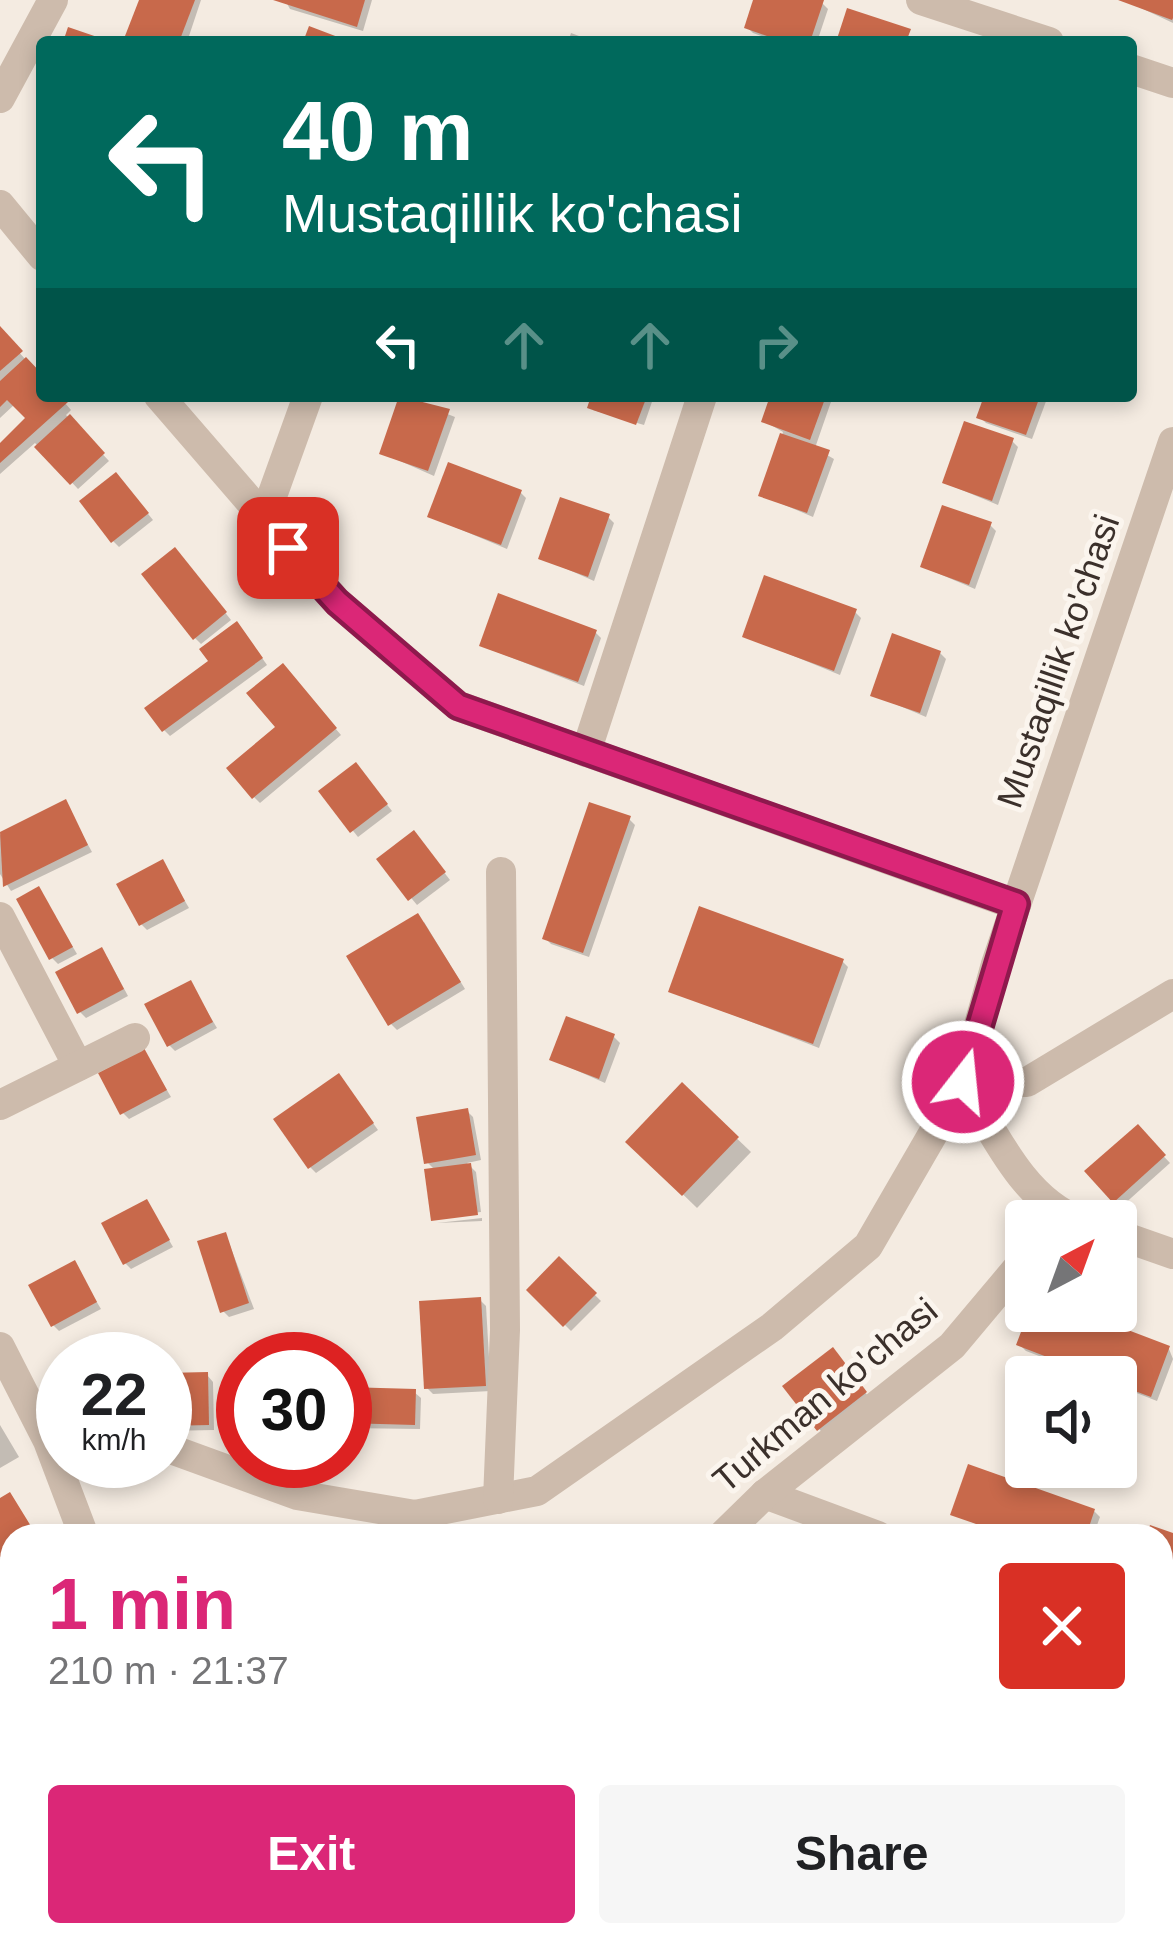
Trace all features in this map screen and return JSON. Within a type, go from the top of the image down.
[{"type":"street","points":[[0,98],[53,0]]},
{"type":"street","points":[[921,0],[1031,36]]},
{"type":"street","points":[[1137,71],[1173,83]]},
{"type":"street","points":[[0,206],[36,249]]},
{"type":"street","points":[[164,402],[337,602],[458,706],[1016,904]]},
{"type":"street","points":[[263,520],[306,402]]},
{"type":"street","points":[[586,752],[699,402]]},
{"type":"street","name":"Mustaqillik ko'chasi","points":[[192,1457],[297,1496],[416,1515],[537,1491],[772,1327],[868,1246],[963,1082],[1016,904],[1173,442]]},
{"type":"street","points":[[498,1499],[505,1330],[501,872]]},
{"type":"street","points":[[0,916],[78,1066]]},
{"type":"street","points":[[963,1082],[1027,1082],[1173,994]]},
{"type":"street","points":[[0,1105],[135,1038]]},
{"type":"street","points":[[963,1082],[1022,1178],[1046,1200]]},
{"type":"street","points":[[1137,1241],[1173,1254]]},
{"type":"street","name":"Turkman ko'chasi","points":[[734,1524],[764,1495],[952,1346],[1005,1283]]},
{"type":"street","points":[[0,1347],[36,1408]]},
{"type":"street","points":[[70,1488],[80,1524]]},
{"type":"street","points":[[764,1495],[845,1524]]},
{"type":"building","points":[[139,0],[195,0],[181,36],[125,36]]},
{"type":"building","points":[[273,0],[365,0],[357,27]]},
{"type":"building","points":[[753,0],[824,0],[812,36],[767,36],[744,28]]},
{"type":"building","points":[[1118,0],[1173,0],[1173,18],[1172,20]]},
{"type":"building","points":[[847,8],[911,29],[908,36],[838,36]]},
{"type":"building","points":[[309,26],[335,36],[305,36]]},
{"type":"building","points":[[68,27],[94,36],[65,36]]},
{"type":"building","points":[[0,326],[23,351],[0,371]]},
{"type":"building","points":[[26,357],[36,368],[36,402],[68,402],[0,463],[0,443],[25,418],[7,400],[0,407],[0,381]]},
{"type":"building","points":[[397,402],[450,409],[428,471],[379,454]]},
{"type":"building","points":[[589,402],[645,402],[636,425],[587,408]]},
{"type":"building","points":[[768,402],[824,402],[810,440],[761,422]]},
{"type":"building","points":[[982,402],[1038,402],[1026,435],[976,418]]},
{"type":"building","points":[[70,414],[105,453],[70,485],[34,447]]},
{"type":"building","points":[[964,421],[1014,438],[992,501],[942,483]]},
{"type":"building","points":[[780,433],[830,450],[807,513],[758,496]]},
{"type":"building","points":[[448,462],[522,490],[501,545],[427,517]]},
{"type":"building","points":[[116,472],[149,513],[111,543],[79,501]]},
{"type":"building","points":[[560,497],[610,514],[588,577],[538,559]]},
{"type":"building","points":[[942,505],[992,522],[969,585],[920,567]]},
{"type":"building","points":[[175,547],[227,612],[193,640],[141,574]]},
{"type":"building","points":[[764,575],[857,609],[834,671],[742,637]]},
{"type":"building","points":[[498,593],[597,630],[578,682],[479,646]]},
{"type":"building","points":[[237,621],[263,658],[162,732],[144,708],[208,661],[199,649]]},
{"type":"building","points":[[892,633],[941,651],[920,713],[870,696]]},
{"type":"building","points":[[283,663],[337,728],[252,799],[226,768],[275,727],[246,693]]},
{"type":"building","points":[[356,762],[388,804],[350,833],[318,791]]},
{"type":"building","points":[[66,799],[88,845],[3,887],[0,832]]},
{"type":"building","points":[[589,802],[631,816],[583,953],[542,939]]},
{"type":"building","points":[[414,830],[446,872],[408,901],[376,859]]},
{"type":"building","points":[[163,859],[185,901],[139,926],[116,884]]},
{"type":"building","points":[[39,886],[73,947],[49,960],[16,899]]},
{"type":"building","points":[[699,906],[844,959],[813,1044],[668,992]]},
{"type":"building","points":[[418,913],[461,982],[388,1026],[346,956]]},
{"type":"building","points":[[102,947],[124,989],[77,1014],[55,972]]},
{"type":"building","points":[[191,980],[213,1022],[167,1047],[144,1004]]},
{"type":"building","points":[[566,1016],[615,1034],[599,1079],[549,1060]]},
{"type":"building","points":[[144,1048],[167,1090],[120,1115],[98,1073]]},
{"type":"building","points":[[339,1073],[374,1123],[308,1169],[273,1119]]},
{"type":"building","points":[[682,1082],[739,1137],[682,1196],[625,1142]]},
{"type":"building","points":[[468,1108],[476,1155],[424,1164],[416,1117]]},
{"type":"building","points":[[1138,1124],[1166,1155],[1116,1200],[1110,1200],[1084,1171]]},
{"type":"building","points":[[471,1163],[478,1215],[431,1221],[424,1169]]},
{"type":"building","points":[[147,1199],[170,1240],[123,1265],[101,1223]]},
{"type":"building","points":[[226,1232],[249,1303],[220,1313],[197,1241]]},
{"type":"building","points":[[559,1256],[597,1293],[563,1327],[526,1290]]},
{"type":"building","points":[[75,1260],[97,1302],[51,1327],[28,1285]]},
{"type":"building","points":[[481,1297],[486,1386],[424,1389],[419,1301]]},
{"type":"building","points":[[1021,1332],[1133,1332],[1170,1346],[1151,1397],[1137,1392],[1137,1356],[1045,1356],[1016,1345]]},
{"type":"building","points":[[833,1347],[867,1392],[817,1431],[782,1386]]},
{"type":"building","points":[[192,1372],[208,1372],[209,1425],[192,1425]]},
{"type":"building","points":[[372,1388],[416,1389],[415,1425],[372,1424]]},
{"type":"building","points":[[968,1464],[1005,1477],[1005,1488],[1036,1488],[1095,1509],[1090,1524],[976,1524],[950,1515]]},
{"type":"building","points":[[10,1492],[30,1524],[0,1524],[0,1498]]},
{"type":"route","points":[[288,548],[337,602],[458,706],[1016,904],[963,1082]]}]
